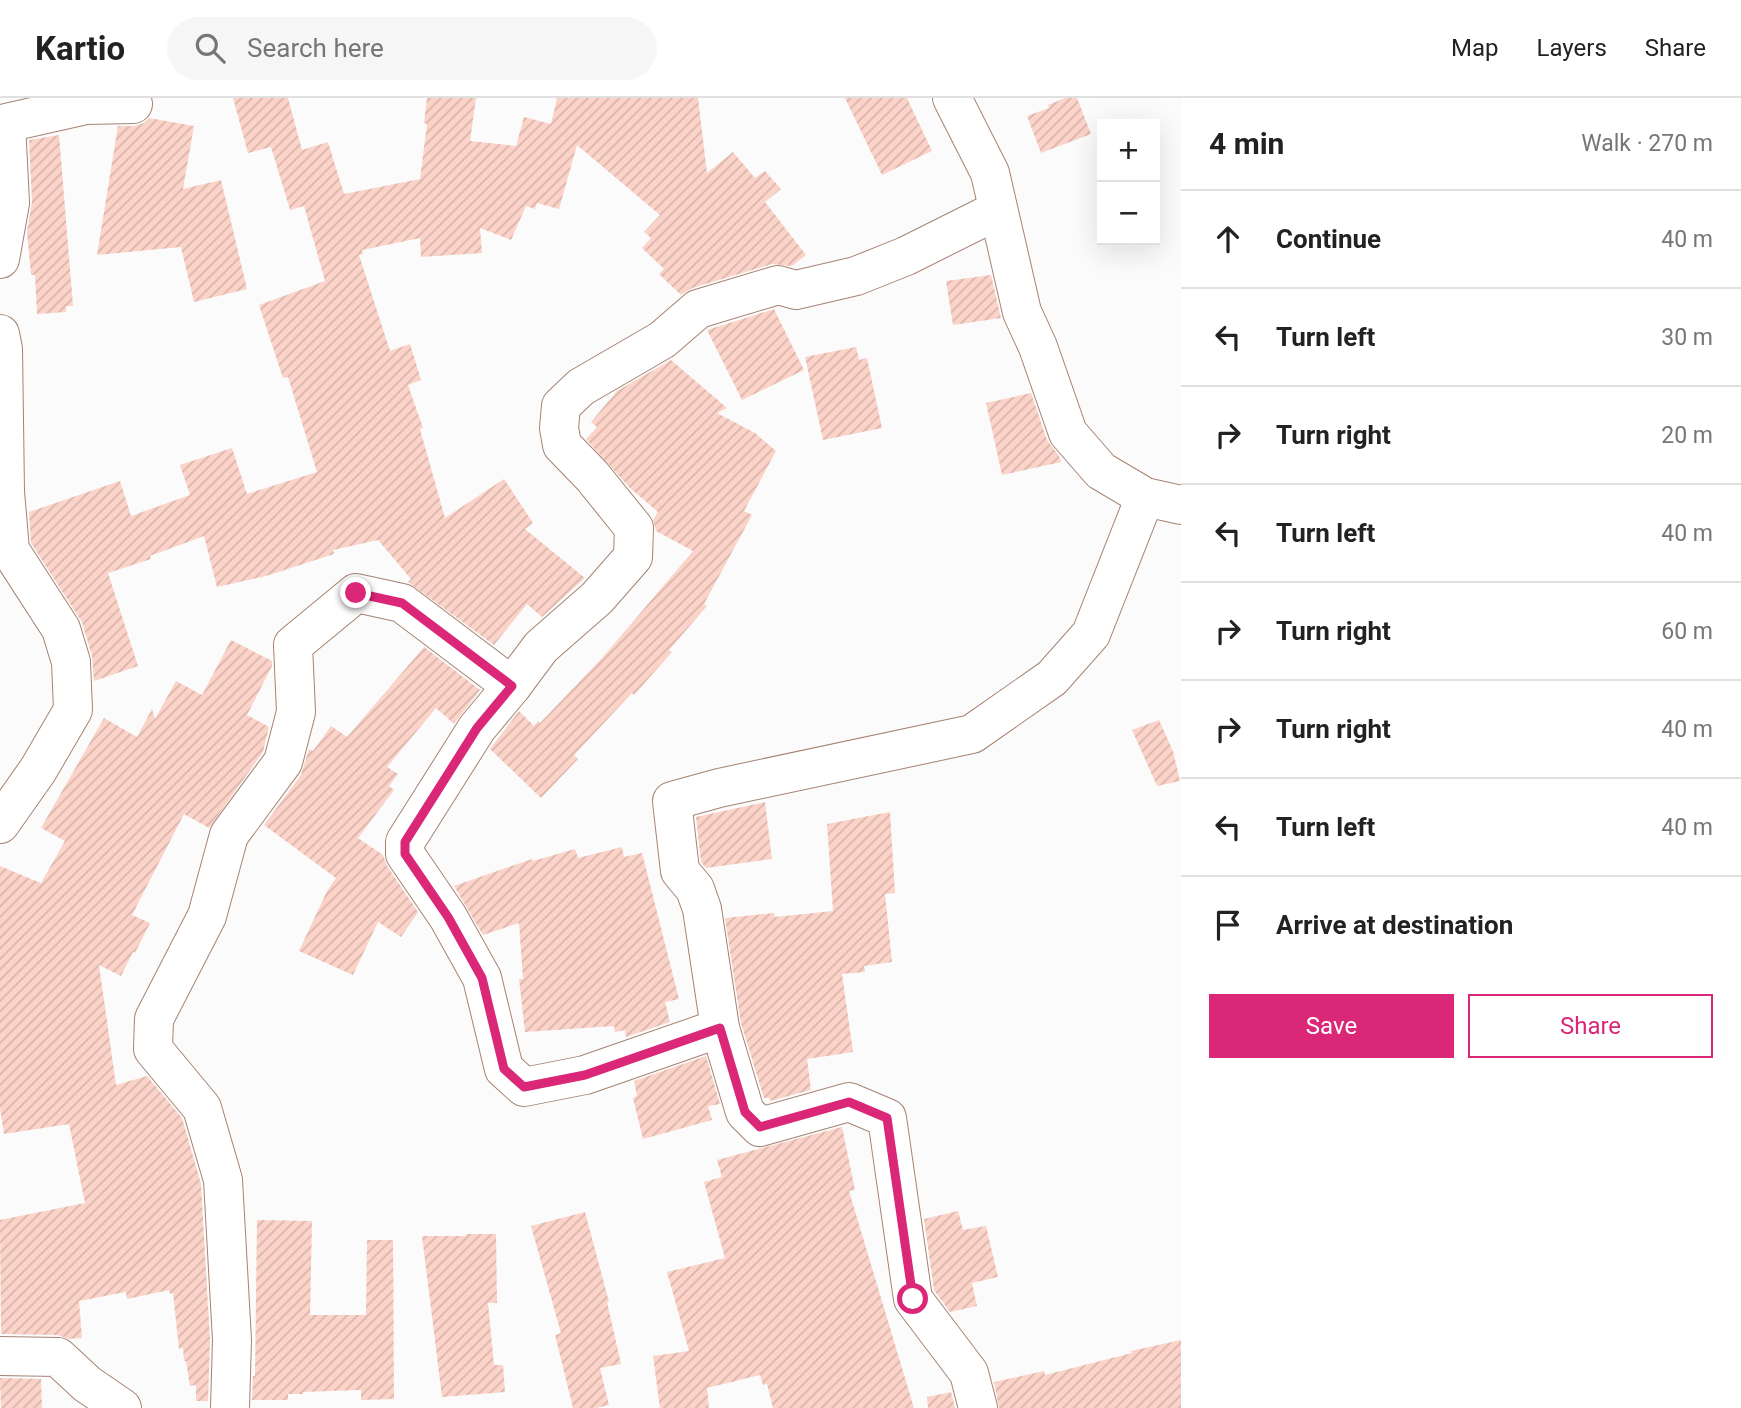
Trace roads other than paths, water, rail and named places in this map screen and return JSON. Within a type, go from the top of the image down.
[{"type":"street","points":[[952,98],[990,173],[1022,312],[1038,347],[1068,433],[1101,471],[1163,501],[1091,634],[1052,678],[972,734],[771,776],[672,801],[680,871],[695,889],[702,909],[720,1028],[745,1112],[760,1127],[849,1102],[887,1118],[913,1299],[969,1373],[978,1408]]},
{"type":"street","points":[[0,259],[10,203],[6,123],[86,105],[133,104]]},
{"type":"street","points":[[720,1028],[585,1075],[524,1087],[504,1069],[482,978],[448,917],[405,854],[405,842],[477,728],[541,647],[597,598],[633,557],[634,528],[592,476],[562,445],[559,428],[561,406],[581,387],[662,340],[698,309],[778,285],[796,290],[856,276],[906,256],[998,210]]},
{"type":"street","points":[[0,334],[3,349],[5,492],[10,550],[61,629],[71,662],[73,710],[38,769],[0,824]]},
{"type":"street","points":[[230,1408],[232,1340],[223,1180],[202,1108],[153,1049],[154,1019],[207,916],[229,835],[283,762],[296,712],[293,645],[356,593],[402,603],[512,686]]},
{"type":"street","points":[[0,1356],[15,1354],[58,1357],[87,1384],[122,1408]]}]
